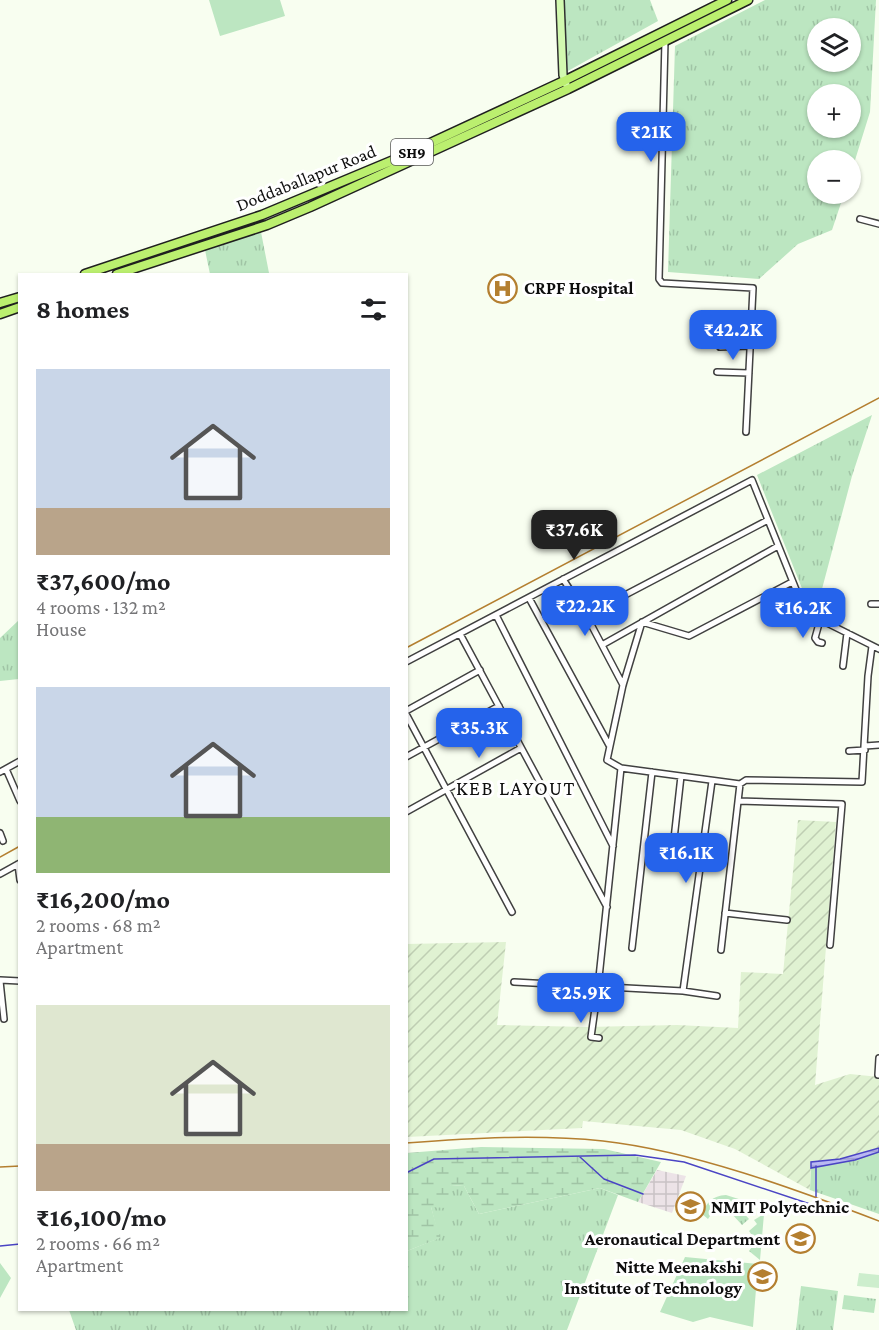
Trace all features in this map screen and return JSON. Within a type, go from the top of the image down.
[{"type":"main road","points":[[560,0],[566,85]]},
{"type":"main road","name":"Doddaballapur Road","points":[[120,273],[267,225],[566,85],[727,0]]},
{"type":"main road","name":"Doddaballapur Road","points":[[88,273],[262,215],[566,85],[665,41],[748,0]]},
{"type":"main road","points":[[0,303],[18,298]]},
{"type":"main road","points":[[0,314],[18,308]]},
{"type":"street","points":[[665,41],[660,282],[753,288],[746,432]]},
{"type":"street","points":[[860,219],[879,224]]},
{"type":"street","points":[[719,322],[752,324]]},
{"type":"street","points":[[720,347],[750,346]]},
{"type":"street","points":[[717,372],[749,373]]},
{"type":"street","points":[[408,661],[752,480],[805,612],[879,649]]},
{"type":"street","points":[[587,615],[768,520]]},
{"type":"street","points":[[602,645],[778,546]]},
{"type":"street","points":[[563,579],[587,615],[623,685]]},
{"type":"street","points":[[642,622],[689,636],[792,582]]},
{"type":"street","points":[[529,598],[609,745]]},
{"type":"street","points":[[871,604],[879,604]]},
{"type":"street","points":[[496,615],[613,846]]},
{"type":"street","points":[[820,620],[815,638],[822,644]]},
{"type":"street","points":[[642,622],[623,685],[607,760],[621,768],[740,784],[746,780],[862,782],[872,646]]},
{"type":"street","points":[[843,666],[847,633]]},
{"type":"street","points":[[460,634],[607,907]]},
{"type":"street","points":[[408,711],[480,670]]},
{"type":"street","points":[[408,756],[499,706]]},
{"type":"street","points":[[408,716],[512,912]]},
{"type":"street","points":[[849,751],[879,745]]},
{"type":"street","points":[[408,811],[521,748]]},
{"type":"street","points":[[18,762],[3,770],[18,797]]},
{"type":"street","points":[[599,1038],[591,1037],[621,768]]},
{"type":"street","points":[[632,948],[652,772]]},
{"type":"street","points":[[673,848],[681,776]]},
{"type":"street","points":[[683,991],[712,780]]},
{"type":"street","points":[[721,950],[740,784]]},
{"type":"street","points":[[738,801],[842,804],[830,945]]},
{"type":"street","points":[[0,833],[3,841]]},
{"type":"street","points":[[0,874],[18,865]]},
{"type":"street","points":[[725,913],[787,920]]},
{"type":"street","points":[[4,1019],[0,980],[18,981]]},
{"type":"street","points":[[514,982],[683,991],[717,996]]},
{"type":"street","points":[[878,1074],[879,1058]]},
{"type":"shaded area","points":[[657,1170],[686,1176],[672,1213],[638,1202]]},
{"type":"green space","points":[[209,0],[280,0],[285,16],[220,36]]},
{"type":"green space","points":[[563,0],[650,0],[658,21],[566,72]]},
{"type":"green space","points":[[765,0],[876,0],[870,112],[858,150],[807,150],[807,204],[841,204],[832,230],[798,244],[759,279],[668,272],[675,46]]},
{"type":"green space","points":[[261,232],[269,273],[210,273],[205,250]]},
{"type":"green space","points":[[872,415],[852,476],[818,604],[803,591],[757,475]]},
{"type":"green space","points":[[18,621],[18,679],[0,681],[0,638]]},
{"type":"green space","points":[[798,820],[836,822],[815,1085],[850,1074],[879,1077],[879,1148],[840,1159],[811,1162],[810,1190],[735,1149],[681,1130],[583,1121],[582,1128],[408,1137],[408,944],[506,942],[497,1025],[587,1027],[677,1025],[738,1028],[741,972],[783,974]]},
{"type":"green space","points":[[481,1147],[604,1149],[661,1162],[638,1202],[600,1188],[479,1214],[464,1186],[451,1185],[446,1208],[431,1207],[440,1238],[408,1251],[408,1153]]},
{"type":"green space","points":[[879,1152],[879,1214],[810,1190],[811,1168],[855,1160]]},
{"type":"green space","points":[[451,1185],[464,1186],[479,1214],[600,1188],[618,1195],[567,1330],[76,1330],[69,1311],[408,1311],[408,1251],[439,1238],[431,1207]]},
{"type":"green space","points":[[726,1195],[745,1201],[741,1210],[749,1219],[742,1225],[720,1201],[708,1219],[702,1214],[711,1200]]},
{"type":"green space","points":[[764,1214],[760,1260],[749,1251],[756,1241],[749,1231],[757,1224],[754,1220]]},
{"type":"green space","points":[[685,1257],[758,1264],[753,1327],[710,1317],[693,1322],[660,1312]]},
{"type":"green space","points":[[0,1263],[11,1278],[0,1298]]},
{"type":"green space","points":[[859,1273],[879,1275],[879,1288],[857,1286]]},
{"type":"green space","points":[[801,1286],[838,1291],[833,1330],[796,1330]]},
{"type":"green space","points":[[844,1295],[876,1299],[874,1313],[842,1309]]},
{"type":"water","points":[[879,1148],[879,1152],[855,1160],[811,1168],[811,1162],[840,1159]]},
{"type":"waterway","points":[[408,1172],[434,1159],[635,1155],[684,1162],[816,1206],[816,1166]]},
{"type":"waterway","points":[[580,1157],[604,1179],[643,1194]]},
{"type":"waterway","points":[[0,1246],[18,1244]]},
{"type":"railway","points":[[408,647],[879,398]]},
{"type":"railway","points":[[0,857],[18,847]]},
{"type":"railway","points":[[408,1143],[529,1137],[603,1141],[637,1146],[672,1153],[743,1173],[879,1221]]},
{"type":"railway","points":[[0,1167],[18,1166]]},
{"type":"place","name":"CRPF Hospital","points":[[503,288]]},
{"type":"place","name":"NMIT Polytechnic","points":[[690,1207]]},
{"type":"place","name":"Aeronautical Department","points":[[801,1239]]},
{"type":"place","name":"Nitte Meenakshi Institute of Technology","points":[[763,1277]]},
{"type":"district","name":"KEB LAYOUT","points":[[516,788]]}]
